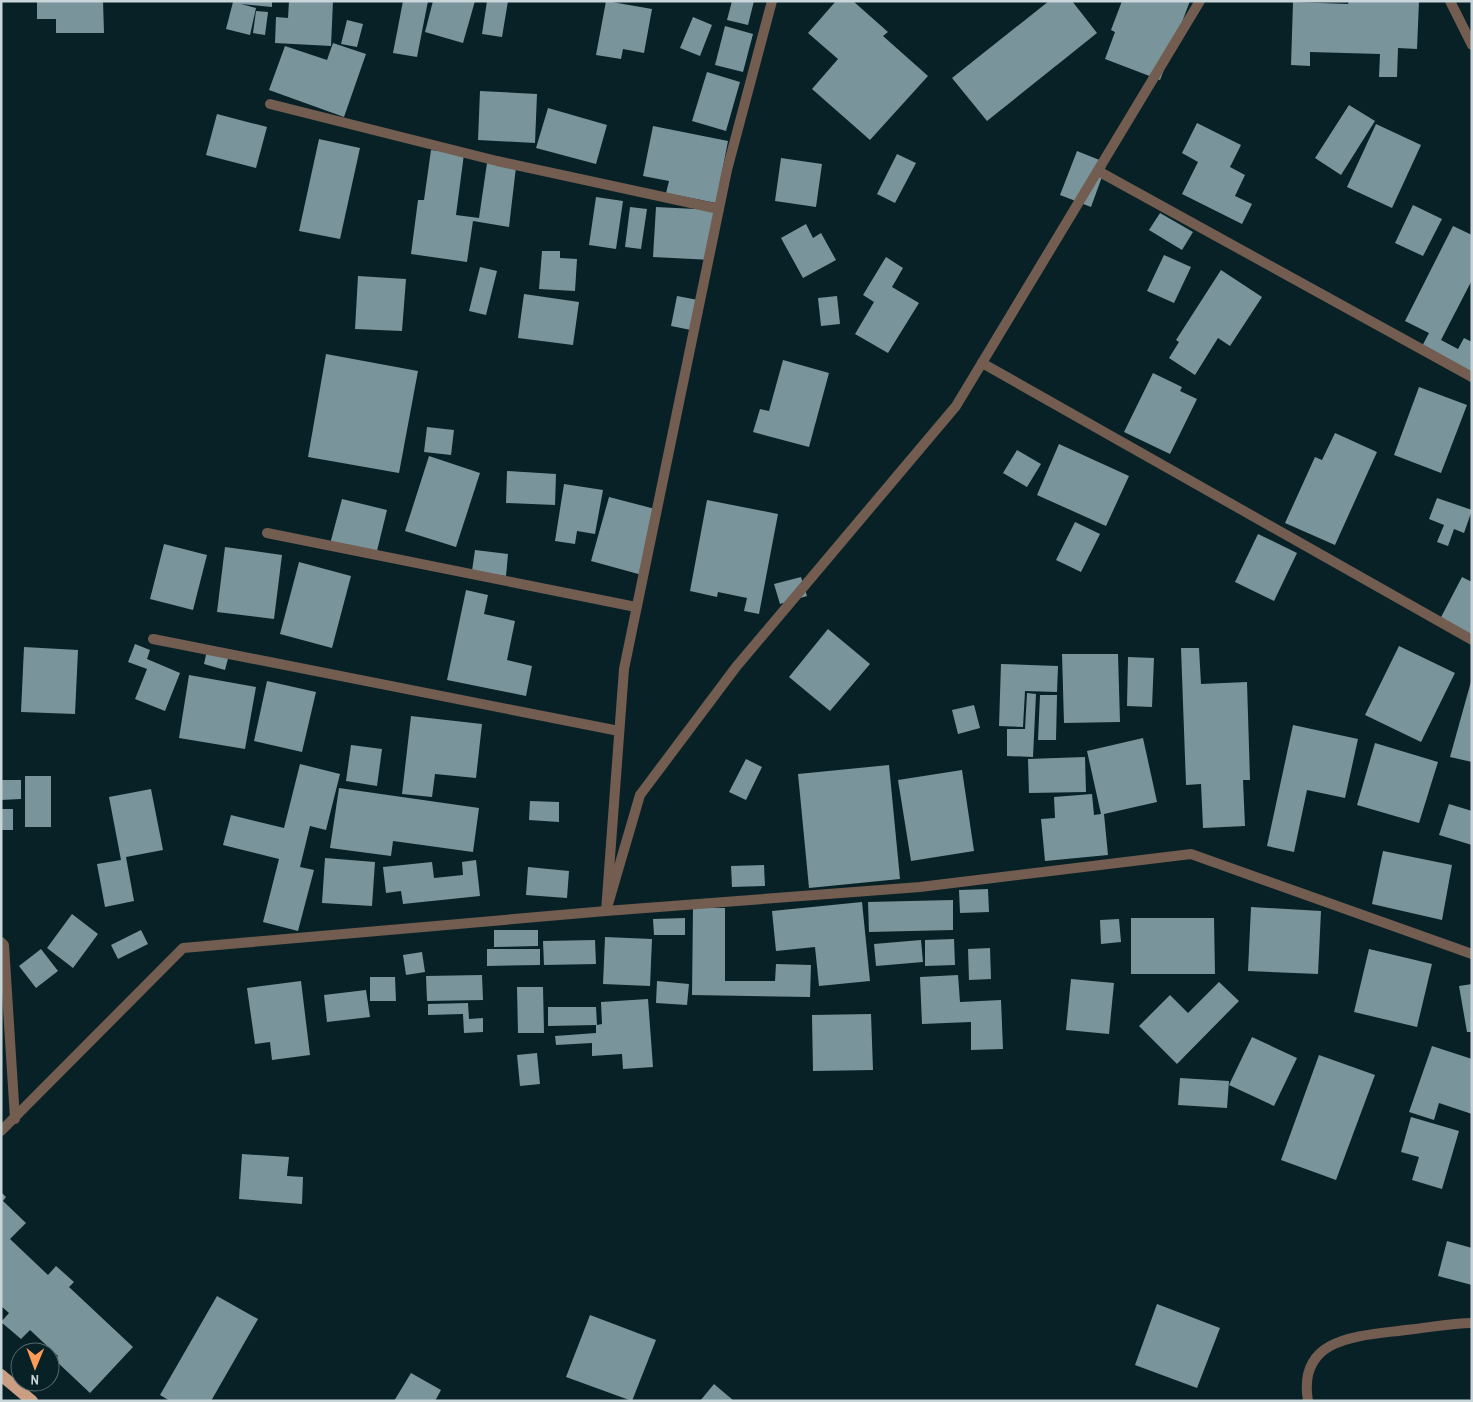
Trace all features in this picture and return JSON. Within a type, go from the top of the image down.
[{"type":"main road","points":[[1,1375],[32,1401]]},
{"type":"street","points":[[606,911],[624,669],[719,208],[772,1]]},
{"type":"street","points":[[606,911],[640,795],[736,666],[956,406],[1200,1]]},
{"type":"street","points":[[1450,1],[1472,45]]},
{"type":"street","points":[[270,104],[497,161],[719,208]]},
{"type":"street","points":[[1098,171],[1472,377]]},
{"type":"street","points":[[982,363],[1472,640]]},
{"type":"street","points":[[267,533],[636,607]]},
{"type":"street","points":[[153,639],[619,731]]},
{"type":"street","points":[[1,1131],[183,948],[606,911],[920,887],[1191,854],[1472,954]]},
{"type":"street","points":[[1,942],[4,945],[15,1119]]},
{"type":"street","points":[[1308,1401],[1305,1382],[1311,1362],[1328,1348],[1349,1337],[1472,1323]]},
{"type":"building","points":[[37,1],[103,1],[104,33],[56,33],[56,19],[37,19]]},
{"type":"building","points":[[272,1],[272,7],[241,4],[256,8],[250,35],[226,29],[233,2]]},
{"type":"building","points":[[289,1],[333,1],[331,46],[275,43],[276,17],[288,18]]},
{"type":"building","points":[[403,1],[428,1],[417,57],[393,53]]},
{"type":"building","points":[[433,1],[475,1],[463,43],[425,32]]},
{"type":"building","points":[[487,1],[508,1],[502,37],[482,34]]},
{"type":"building","points":[[606,1],[652,9],[644,53],[623,49],[621,59],[596,55]]},
{"type":"building","points":[[732,1],[754,1],[748,25],[727,20]]},
{"type":"building","points":[[836,1],[853,1],[888,32],[883,36],[928,76],[870,140],[812,89],[838,59],[808,33]]},
{"type":"building","points":[[1049,1],[1072,1],[1097,33],[987,121],[952,78]]},
{"type":"building","points":[[1122,1],[1190,1],[1160,80],[1105,59],[1115,32],[1111,30]]},
{"type":"building","points":[[1349,1],[1419,1],[1417,49],[1398,48],[1397,77],[1379,77],[1380,54],[1310,52],[1310,66],[1291,65],[1293,2],[1348,4]]},
{"type":"building","points":[[256,11],[268,12],[265,35],[253,33]]},
{"type":"building","points":[[693,17],[712,25],[700,56],[680,48]]},
{"type":"building","points":[[347,20],[363,24],[357,47],[341,44]]},
{"type":"building","points":[[725,26],[753,34],[743,72],[715,65]]},
{"type":"building","points":[[333,43],[366,54],[344,117],[269,90],[285,46],[327,60]]},
{"type":"building","points":[[707,72],[740,82],[726,131],[692,121]]},
{"type":"building","points":[[480,91],[537,94],[535,143],[478,140]]},
{"type":"building","points":[[1349,105],[1375,121],[1341,175],[1315,158]]},
{"type":"building","points":[[548,108],[607,125],[596,164],[536,148]]},
{"type":"building","points":[[217,114],[267,127],[256,168],[206,155]]},
{"type":"building","points":[[1197,123],[1241,145],[1230,167],[1245,175],[1235,196],[1252,204],[1242,224],[1182,194],[1198,162],[1182,153]]},
{"type":"building","points":[[1376,124],[1421,145],[1392,208],[1347,187]]},
{"type":"building","points":[[653,126],[728,141],[716,203],[666,193],[669,181],[643,176]]},
{"type":"building","points":[[319,139],[360,148],[340,239],[299,231]]},
{"type":"building","points":[[431,150],[464,154],[456,215],[479,218],[487,163],[516,167],[509,227],[473,221],[467,262],[411,254],[418,200],[424,200]]},
{"type":"building","points":[[1077,151],[1107,163],[1091,207],[1060,195]]},
{"type":"building","points":[[897,154],[916,163],[895,203],[877,194]]},
{"type":"building","points":[[781,158],[822,164],[816,207],[775,201]]},
{"type":"building","points":[[596,197],[623,201],[616,249],[589,245]]},
{"type":"building","points":[[1413,205],[1442,219],[1423,256],[1395,243]]},
{"type":"building","points":[[630,207],[647,209],[641,249],[625,247]]},
{"type":"building","points":[[656,207],[715,210],[712,260],[653,257]]},
{"type":"building","points":[[1160,213],[1193,232],[1182,250],[1149,230]]},
{"type":"building","points":[[806,224],[813,238],[821,233],[836,260],[803,278],[781,238]]},
{"type":"building","points":[[1453,226],[1472,235],[1472,280],[1441,340],[1458,349],[1464,338],[1472,342],[1472,379],[1419,352],[1429,333],[1405,321]]},
{"type":"building","points":[[542,251],[560,251],[560,258],[577,259],[575,291],[539,289]]},
{"type":"building","points":[[1164,255],[1191,267],[1174,303],[1147,291]]},
{"type":"building","points":[[886,257],[903,268],[892,287],[919,303],[888,353],[855,334],[874,302],[863,295]]},
{"type":"building","points":[[480,267],[497,271],[486,315],[469,311]]},
{"type":"building","points":[[1221,270],[1262,297],[1230,346],[1218,338],[1195,375],[1169,358],[1179,342],[1176,340]]},
{"type":"building","points":[[358,276],[406,279],[402,331],[355,329]]},
{"type":"building","points":[[524,294],[579,302],[573,345],[518,338]]},
{"type":"building","points":[[677,296],[698,300],[691,330],[671,326]]},
{"type":"building","points":[[837,296],[840,324],[821,326],[818,298]]},
{"type":"building","points":[[326,354],[418,371],[399,473],[308,457]]},
{"type":"building","points":[[783,360],[829,373],[809,447],[753,432],[760,409],[769,411]]},
{"type":"building","points":[[1153,373],[1182,387],[1180,391],[1197,399],[1170,454],[1124,432]]},
{"type":"building","points":[[1419,387],[1467,405],[1441,473],[1394,455]]},
{"type":"building","points":[[427,427],[454,430],[451,455],[424,452]]},
{"type":"building","points":[[1335,433],[1377,452],[1335,545],[1285,523],[1315,457],[1322,460]]},
{"type":"building","points":[[1059,444],[1129,476],[1106,526],[1037,495]]},
{"type":"building","points":[[1017,450],[1041,464],[1027,487],[1003,473]]},
{"type":"building","points":[[429,456],[480,473],[456,547],[405,531]]},
{"type":"building","points":[[507,471],[556,474],[555,505],[506,503]]},
{"type":"building","points":[[564,484],[603,490],[595,534],[577,531],[575,544],[555,541]]},
{"type":"building","points":[[609,497],[659,510],[642,575],[591,561]]},
{"type":"building","points":[[1437,498],[1472,510],[1464,533],[1454,529],[1448,546],[1437,542],[1444,525],[1429,519]]},
{"type":"building","points":[[342,499],[387,510],[376,555],[330,544]]},
{"type":"building","points":[[707,500],[778,514],[759,614],[744,611],[747,598],[718,592],[717,597],[690,591]]},
{"type":"building","points":[[1075,522],[1100,534],[1081,572],[1056,560]]},
{"type":"building","points":[[1258,534],[1297,553],[1274,601],[1235,582]]},
{"type":"building","points":[[164,544],[207,555],[193,610],[150,599]]},
{"type":"building","points":[[225,547],[282,555],[274,619],[217,612]]},
{"type":"building","points":[[475,550],[508,554],[506,576],[472,571]]},
{"type":"building","points":[[299,562],[351,576],[332,648],[280,634]]},
{"type":"building","points":[[801,577],[807,596],[780,604],[774,584]]},
{"type":"building","points":[[1462,577],[1472,582],[1472,634],[1469,639],[1438,623]]},
{"type":"building","points":[[466,590],[488,595],[484,614],[515,621],[507,660],[532,666],[526,696],[447,680]]},
{"type":"building","points":[[828,629],[870,664],[830,711],[789,677]]},
{"type":"building","points":[[135,644],[150,650],[147,659],[180,673],[165,711],[135,699],[147,669],[128,662]]},
{"type":"building","points":[[208,646],[230,651],[225,670],[204,664]]},
{"type":"building","points":[[1399,646],[1455,673],[1421,742],[1365,715]]},
{"type":"building","points":[[24,647],[78,650],[75,714],[21,712]]},
{"type":"building","points":[[1181,648],[1199,648],[1201,684],[1247,682],[1250,780],[1243,780],[1245,826],[1203,828],[1201,784],[1186,785]]},
{"type":"building","points":[[1062,654],[1118,654],[1120,722],[1064,723]]},
{"type":"building","points":[[1128,657],[1154,658],[1152,707],[1127,706]]},
{"type":"building","points":[[1001,664],[1058,666],[1057,692],[1025,691],[1023,727],[999,726]]},
{"type":"building","points":[[189,675],[256,687],[245,749],[179,738]]},
{"type":"building","points":[[1472,678],[1472,762],[1450,757]]},
{"type":"building","points":[[267,681],[316,692],[302,752],[254,741]]},
{"type":"building","points":[[1027,693],[1036,694],[1033,757],[1007,756],[1007,729],[1025,729]]},
{"type":"building","points":[[1040,695],[1057,695],[1056,740],[1038,740]]},
{"type":"building","points":[[974,705],[980,728],[958,734],[952,710]]},
{"type":"building","points":[[411,716],[482,724],[476,778],[435,774],[432,797],[402,794]]},
{"type":"building","points":[[1293,725],[1358,739],[1345,798],[1307,790],[1294,852],[1267,846]]},
{"type":"building","points":[[1143,738],[1157,802],[1104,814],[1108,855],[1045,861],[1041,819],[1055,818],[1054,797],[1092,794],[1094,815],[1101,814],[1087,751]]},
{"type":"building","points":[[1375,743],[1438,762],[1419,823],[1357,805]]},
{"type":"building","points":[[351,745],[382,749],[377,786],[346,781]]},
{"type":"building","points":[[1085,757],[1086,792],[1029,793],[1028,759]]},
{"type":"building","points":[[746,759],[762,767],[746,800],[729,792]]},
{"type":"building","points":[[300,764],[340,774],[326,830],[310,826],[300,867],[314,870],[298,931],[263,922],[279,859],[223,845],[231,815],[284,828]]},
{"type":"building","points":[[889,765],[900,879],[809,888],[798,774]]},
{"type":"building","points":[[962,770],[974,851],[911,861],[898,780]]},
{"type":"building","points":[[25,776],[51,776],[51,827],[25,827]]},
{"type":"building","points":[[1,780],[21,780],[21,799],[1,800]]},
{"type":"building","points":[[339,788],[479,808],[473,852],[393,841],[391,856],[330,848]]},
{"type":"building","points":[[151,789],[163,850],[126,857],[134,901],[105,907],[97,864],[121,860],[109,797]]},
{"type":"building","points":[[530,801],[559,802],[559,822],[529,820]]},
{"type":"building","points":[[1449,804],[1472,811],[1472,845],[1439,835]]},
{"type":"building","points":[[1,809],[13,809],[13,830],[1,830]]},
{"type":"building","points":[[1383,851],[1452,865],[1442,920],[1372,904]]},
{"type":"building","points":[[325,858],[375,862],[372,906],[322,903]]},
{"type":"building","points":[[476,860],[480,896],[403,904],[401,891],[386,893],[383,867],[432,862],[434,878],[463,875],[462,862]]},
{"type":"building","points":[[764,865],[765,886],[732,887],[731,866]]},
{"type":"building","points":[[528,867],[569,871],[567,898],[526,895]]},
{"type":"building","points":[[988,889],[989,912],[960,913],[959,890]]},
{"type":"building","points":[[953,900],[953,930],[869,932],[868,902]]},
{"type":"building","points":[[862,902],[870,981],[819,986],[815,947],[776,951],[772,911]]},
{"type":"building","points":[[1251,907],[1321,911],[1318,974],[1248,971]]},
{"type":"building","points":[[693,908],[725,908],[725,981],[775,981],[776,964],[811,965],[810,997],[692,995]]},
{"type":"building","points":[[72,914],[98,934],[73,968],[47,948]]},
{"type":"building","points":[[685,918],[685,935],[654,935],[653,919]]},
{"type":"building","points":[[1131,918],[1214,918],[1215,974],[1131,974]]},
{"type":"building","points":[[1119,919],[1121,942],[1101,944],[1100,920]]},
{"type":"building","points":[[141,930],[148,944],[118,959],[111,945]]},
{"type":"building","points":[[494,930],[538,930],[538,946],[494,947]]},
{"type":"building","points":[[605,937],[652,939],[650,986],[603,984]]},
{"type":"building","points":[[954,939],[955,965],[925,966],[925,940]]},
{"type":"building","points":[[595,940],[596,964],[544,965],[543,941]]},
{"type":"building","points":[[921,940],[923,962],[876,966],[874,944]]},
{"type":"building","points":[[990,948],[991,979],[969,980],[968,949]]},
{"type":"building","points":[[41,949],[58,971],[36,988],[19,966]]},
{"type":"building","points":[[487,949],[540,949],[540,965],[487,966]]},
{"type":"building","points":[[1369,949],[1432,964],[1417,1027],[1354,1012]]},
{"type":"building","points":[[422,952],[425,972],[406,975],[403,955]]},
{"type":"building","points":[[482,975],[483,1000],[427,1001],[426,976]]},
{"type":"building","points":[[958,975],[960,1002],[1001,1000],[1003,1049],[971,1050],[971,1022],[922,1024],[920,977]]},
{"type":"building","points":[[370,977],[395,977],[396,1001],[370,1001]]},
{"type":"building","points":[[1071,979],[1114,983],[1109,1034],[1066,1030]]},
{"type":"building","points":[[301,981],[310,1055],[272,1060],[270,1042],[255,1044],[247,988]]},
{"type":"building","points":[[657,981],[689,984],[687,1005],[656,1003]]},
{"type":"building","points":[[1219,982],[1239,1001],[1177,1064],[1139,1026],[1170,995],[1188,1013]]},
{"type":"building","points":[[1472,984],[1472,1032],[1467,1032],[1459,986]]},
{"type":"building","points":[[517,987],[543,987],[544,1033],[518,1033]]},
{"type":"building","points":[[366,990],[370,1017],[327,1022],[324,995]]},
{"type":"building","points":[[648,999],[653,1067],[623,1069],[622,1054],[592,1056],[592,1043],[556,1045],[555,1036],[596,1033],[596,1025],[548,1026],[548,1007],[596,1007],[597,1025],[602,1024],[601,1002]]},
{"type":"building","points":[[468,1003],[469,1019],[483,1018],[483,1032],[464,1033],[463,1014],[428,1015],[428,1004]]},
{"type":"building","points":[[871,1014],[873,1070],[813,1071],[812,1015]]},
{"type":"building","points":[[1252,1037],[1297,1058],[1274,1106],[1229,1085]]},
{"type":"building","points":[[1432,1046],[1472,1059],[1472,1114],[1439,1103],[1434,1120],[1409,1112]]},
{"type":"building","points":[[537,1053],[540,1084],[520,1086],[517,1055]]},
{"type":"building","points":[[1319,1055],[1375,1075],[1336,1180],[1281,1160]]},
{"type":"building","points":[[1180,1078],[1229,1081],[1227,1108],[1178,1105]]},
{"type":"building","points":[[1411,1117],[1459,1131],[1442,1189],[1412,1180],[1419,1157],[1401,1152]]},
{"type":"building","points":[[242,1154],[289,1157],[287,1176],[303,1177],[302,1204],[239,1199]]},
{"type":"building","points":[[1,1192],[6,1197],[3,1201],[26,1223],[10,1239],[48,1275],[56,1266],[74,1282],[69,1287],[133,1347],[90,1393],[60,1365],[60,1342],[43,1342],[30,1330],[21,1339],[1,1322],[9,1313],[1,1306]]},
{"type":"building","points":[[1447,1241],[1472,1248],[1472,1285],[1438,1276]]},
{"type":"building","points":[[217,1296],[258,1319],[211,1401],[170,1401],[160,1395]]},
{"type":"building","points":[[1157,1304],[1220,1328],[1197,1388],[1135,1365]]},
{"type":"building","points":[[590,1315],[656,1340],[632,1401],[566,1377]]},
{"type":"building","points":[[411,1373],[441,1390],[435,1401],[394,1401]]},
{"type":"building","points":[[714,1384],[734,1401],[700,1401]]}]
